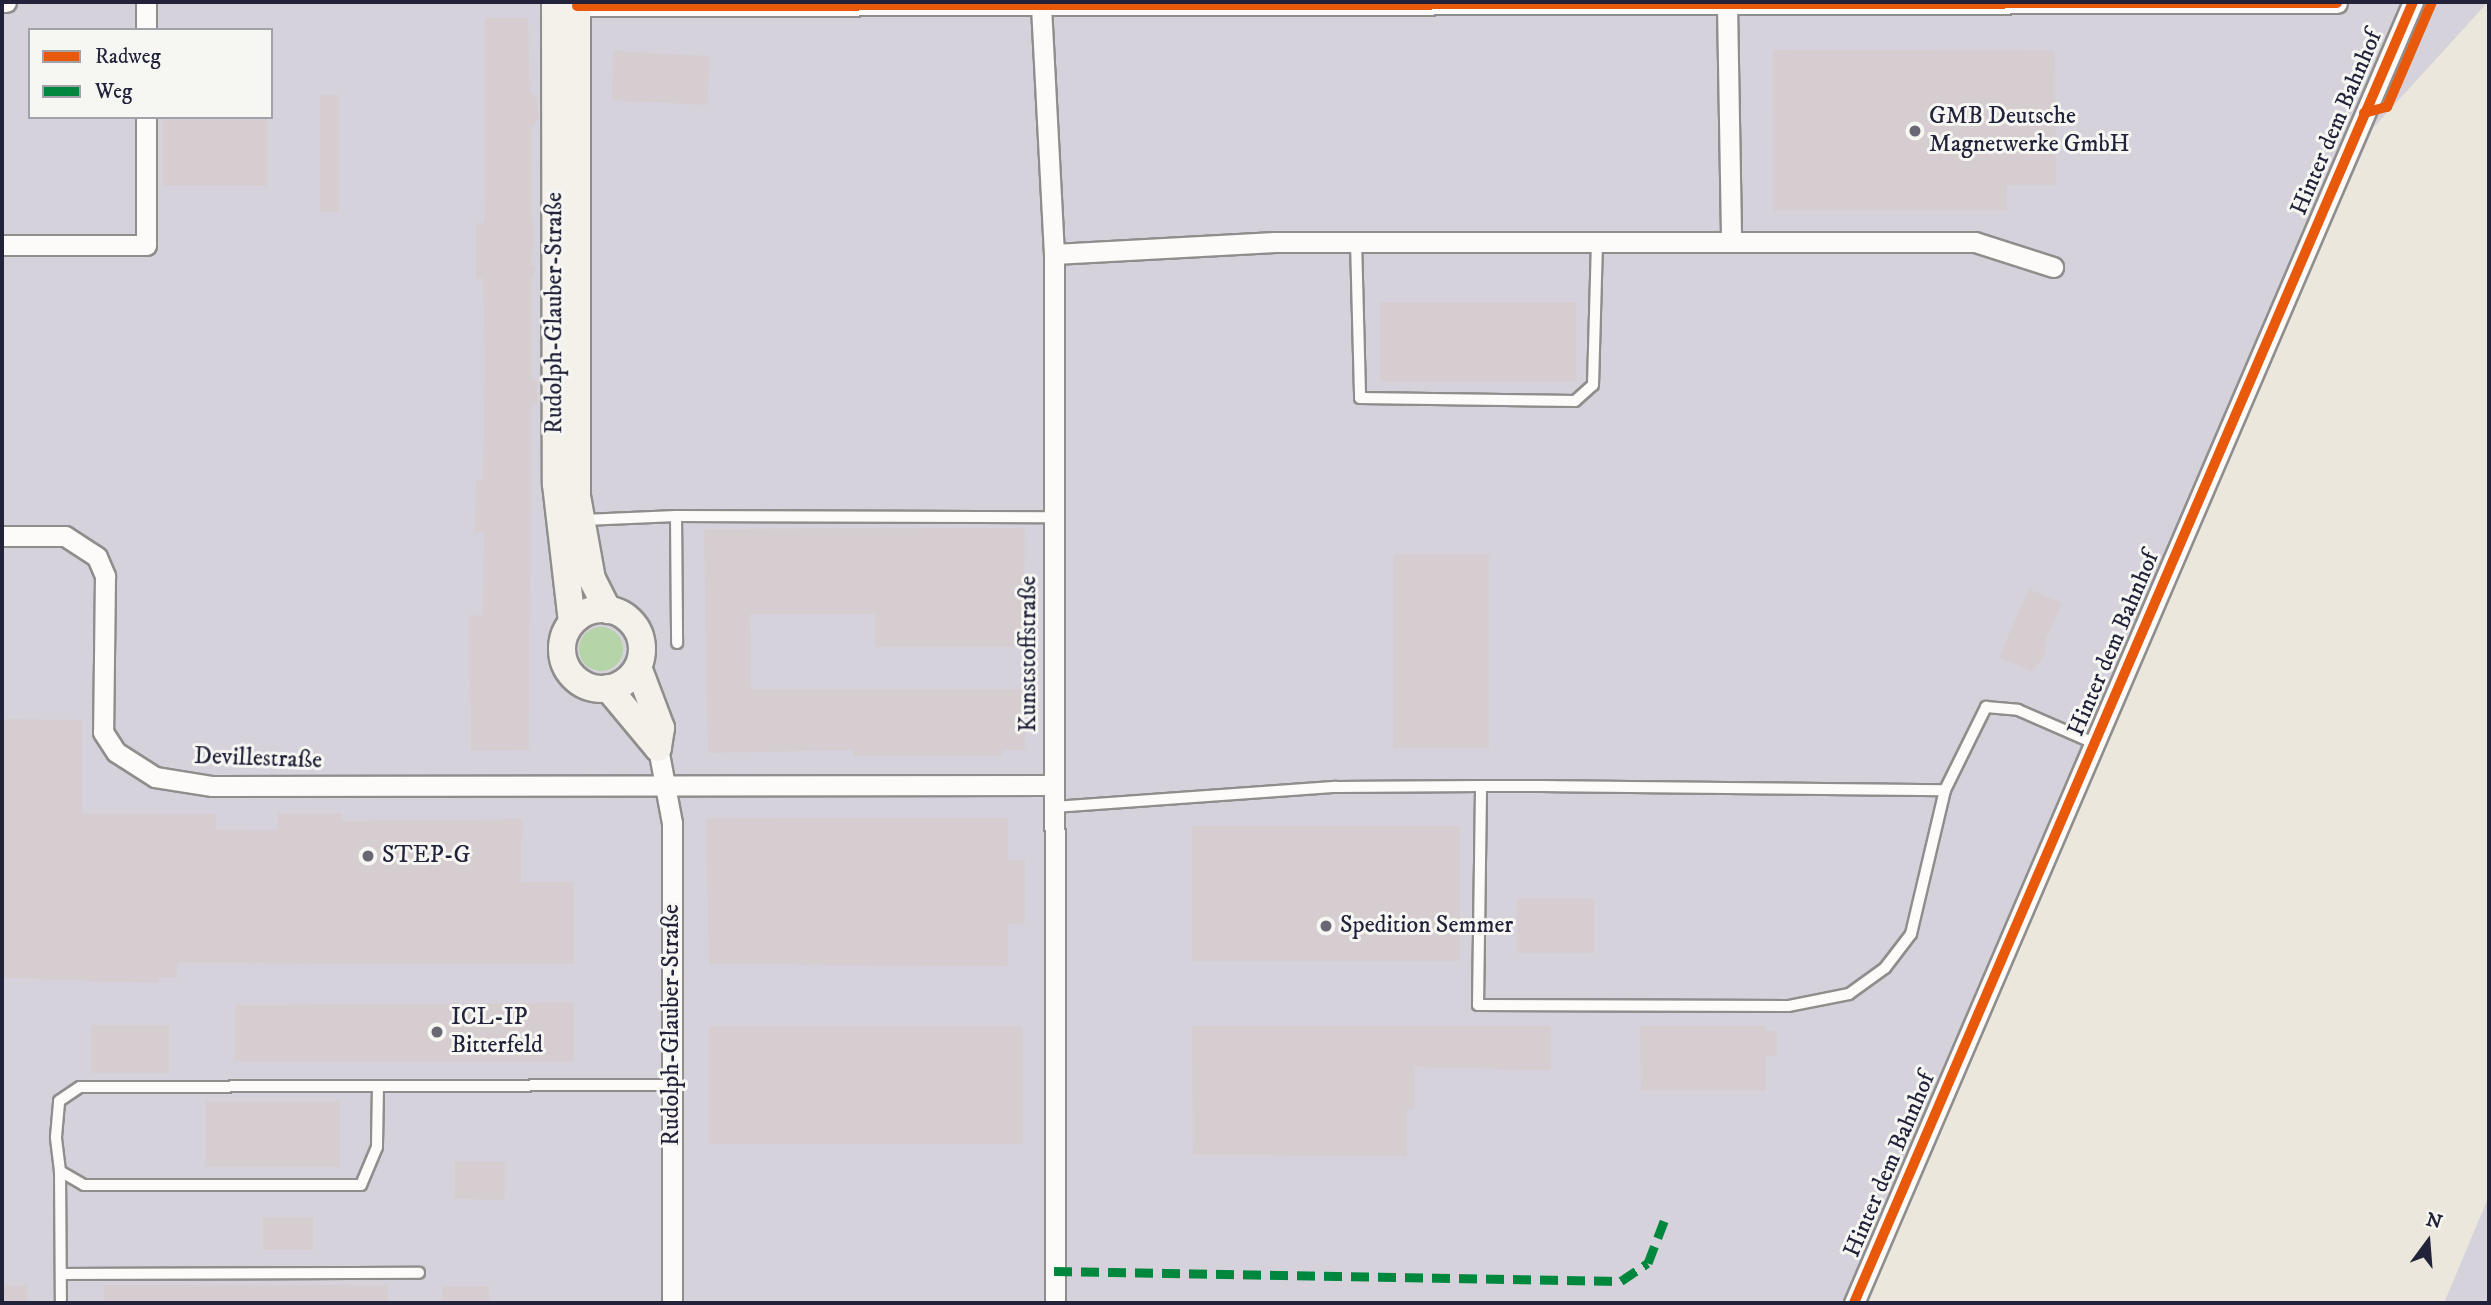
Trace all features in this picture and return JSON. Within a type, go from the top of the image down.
[{"type":"street","points":[[146,2],[146,28]]},
{"type":"street","name":"Hinter dem Bahnhof","points":[[1854,1303],[2413,2]]},
{"type":"street","points":[[569,3],[1041,6],[1326,3],[2337,3]]},
{"type":"street","name":"Rudolph-Glauber-Straße","points":[[569,3],[575,455],[580,521],[592,579],[608,610],[622,614],[637,631],[642,645],[638,667],[662,728],[658,748],[667,786],[673,844],[672,1303]]},
{"type":"street","name":"Rudolph-Glauber-Straße","points":[[569,3],[556,484],[572,622],[562,649],[566,668],[580,682],[608,688],[658,748]]},
{"type":"street","points":[[1727,5],[1731,242]]},
{"type":"street","name":"Kunststoffstraße","points":[[1041,6],[1054,254],[1055,1303]]},
{"type":"street","points":[[2,245],[146,245],[146,119]]},
{"type":"street","points":[[1054,254],[1356,241],[1975,242],[2053,267]]},
{"type":"street","name":"Devillestraße","points":[[2,537],[65,536],[97,557],[105,576],[103,732],[116,752],[155,777],[212,786],[1054,785]]},
{"type":"street","points":[[572,622],[588,611],[608,610]]},
{"type":"street","points":[[608,688],[622,683],[638,667]]},
{"type":"lane","points":[[1356,241],[1360,398],[1575,401],[1593,385],[1597,242]]},
{"type":"lane","points":[[580,521],[636,514],[1054,517]]},
{"type":"lane","points":[[676,516],[677,643]]},
{"type":"lane","points":[[1481,786],[1478,1005],[1789,1006],[1849,994],[1885,968],[1911,934],[1945,790],[1986,707],[2018,710],[2094,743]]},
{"type":"lane","points":[[1054,807],[1109,806],[1187,795],[1481,786],[1945,790]]},
{"type":"lane","points":[[61,1303],[60,1171],[55,1138],[59,1101],[80,1087],[671,1086]]},
{"type":"lane","points":[[60,1171],[84,1185],[360,1185],[377,1147],[378,1087]]},
{"type":"lane","points":[[62,1273],[419,1273]]},
{"type":"shaded area","points":[[2,2],[2488,2],[2374,127],[1852,1303],[2,1303]]},
{"type":"shaded area","points":[[2489,1196],[2489,1303],[2444,1303]]},
{"type":"green space","points":[[601,627],[616,634],[623,649],[616,664],[601,671],[586,664],[579,649],[586,634]]},
{"type":"building","points":[[485,18],[528,18],[530,92],[537,97],[538,118],[531,128],[531,219],[535,230],[531,264],[536,268],[531,280],[531,377],[537,381],[537,403],[531,408],[529,750],[471,751],[469,615],[483,616],[484,533],[475,533],[476,480],[483,480],[485,361],[483,278],[476,279],[476,223],[484,223],[485,205]]},
{"type":"building","name":"GMB Deutsche Magnetwerke GmbH","points":[[1773,50],[2055,51],[2056,185],[2007,185],[2007,211],[1774,211]]},
{"type":"building","points":[[614,51],[710,56],[707,105],[611,100]]},
{"type":"building","points":[[320,95],[339,95],[339,212],[320,212]]},
{"type":"building","points":[[163,119],[267,119],[267,186],[163,186]]},
{"type":"building","points":[[1380,302],[1576,302],[1576,381],[1380,381]]},
{"type":"building","points":[[1025,528],[1023,647],[875,647],[875,614],[750,614],[751,689],[1025,689],[1025,750],[1002,750],[1002,756],[853,756],[853,750],[708,753],[704,529]]},
{"type":"building","points":[[1393,555],[1489,555],[1489,748],[1393,748]]},
{"type":"building","points":[[2029,589],[2062,603],[2045,642],[2045,655],[2032,671],[1999,657]]},
{"type":"building","points":[[2,719],[82,720],[82,813],[216,814],[216,829],[278,830],[278,813],[342,813],[342,821],[522,819],[521,882],[574,882],[574,964],[177,963],[177,978],[159,978],[159,983],[2,978]]},
{"type":"building","points":[[1008,818],[1008,860],[1025,860],[1025,923],[1008,924],[1008,966],[709,964],[706,819]]},
{"type":"building","name":"Spedition Semmer","points":[[1192,826],[1460,826],[1460,961],[1192,961]]},
{"type":"building","points":[[1517,899],[1594,899],[1594,953],[1517,953]]},
{"type":"building","name":"ICL-IP Bitterfeld","points":[[574,1003],[574,1061],[235,1061],[235,1005]]},
{"type":"building","points":[[91,1025],[169,1025],[169,1073],[91,1073]]},
{"type":"building","points":[[1192,1026],[1551,1026],[1551,1070],[1415,1067],[1415,1109],[1407,1109],[1407,1156],[1193,1155]]},
{"type":"building","points":[[1640,1026],[1766,1026],[1766,1031],[1777,1031],[1777,1056],[1766,1056],[1766,1091],[1641,1091]]},
{"type":"building","points":[[709,1027],[1023,1027],[1023,1144],[709,1144]]},
{"type":"building","points":[[206,1101],[340,1101],[340,1167],[206,1167]]},
{"type":"building","points":[[455,1161],[505,1162],[504,1200],[454,1199]]},
{"type":"building","points":[[263,1217],[313,1217],[313,1250],[263,1250]]},
{"type":"building","points":[[2,1285],[27,1285],[27,1303],[2,1303]]},
{"type":"building","points":[[104,1285],[388,1285],[388,1303],[104,1303]]},
{"type":"building","points":[[442,1286],[489,1286],[489,1303],[442,1303]]},
{"type":"marked path","points":[[1054,1271],[1621,1281],[1648,1263],[1666,1216]]},
{"type":"cycle path","points":[[1854,1303],[2413,2]]},
{"type":"cycle path","points":[[2364,113],[2387,107],[2432,2]]},
{"type":"cycle path","points":[[577,6],[2337,3]]},
{"type":"place","name":"GMB Deutsche Magnetwerke GmbH","points":[[1915,131]]},
{"type":"place","name":"STEP-G","points":[[368,856]]},
{"type":"place","name":"Spedition Semmer","points":[[1326,926]]},
{"type":"place","name":"ICL-IP Bitterfeld","points":[[437,1032]]}]
